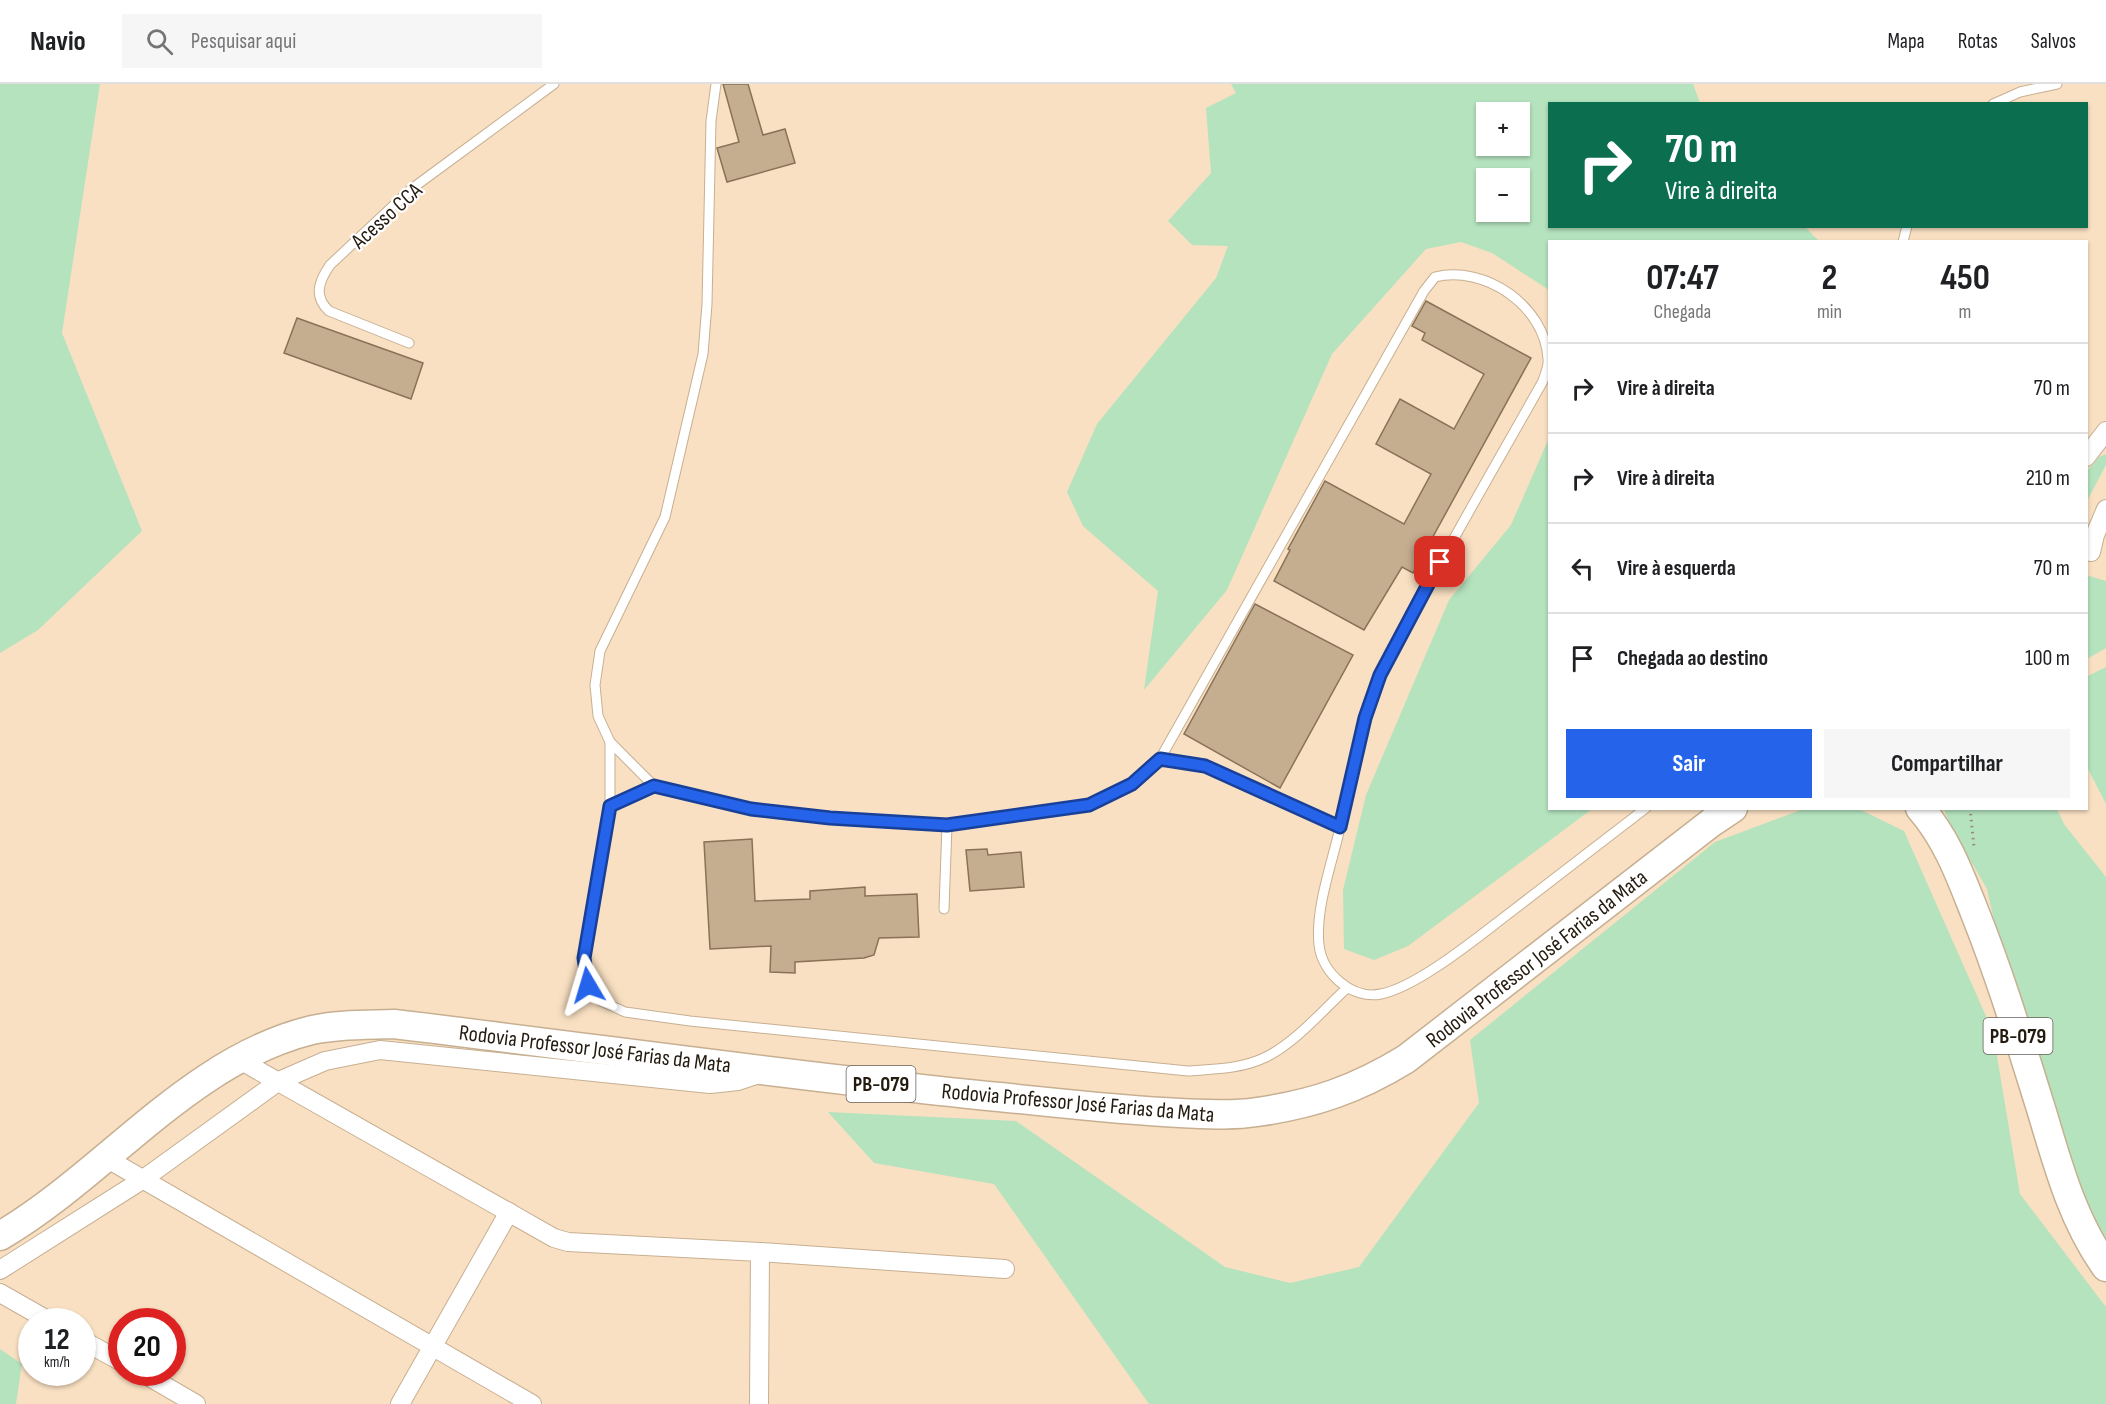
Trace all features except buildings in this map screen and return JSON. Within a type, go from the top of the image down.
[{"type":"main road","name":"Rodovia Professor José Farias da Mata","points":[[0,1236],[106,1158],[165,1109],[238,1059],[273,1043],[312,1030],[346,1026],[394,1024],[921,1089],[1152,1112],[1255,1113],[1335,1095],[1372,1080],[1406,1059],[1730,810]]},
{"type":"main road","name":"PB-079","points":[[1922,810],[1934,825],[1957,867],[2007,1002],[2059,1170],[2082,1229],[2106,1268]]},
{"type":"street","points":[[2088,454],[2106,431]]},
{"type":"street","points":[[2091,552],[2106,509]]},
{"type":"street","points":[[0,1270],[142,1180],[279,1081],[325,1060],[380,1050],[710,1084],[738,1081],[769,1070]]},
{"type":"street","points":[[238,1059],[554,1238],[568,1242],[760,1252],[1005,1269]]},
{"type":"street","points":[[106,1158],[532,1404]]},
{"type":"street","points":[[400,1404],[509,1212]]},
{"type":"street","points":[[759,1404],[760,1252]]},
{"type":"street","points":[[0,1293],[26,1308]]},
{"type":"street","points":[[165,1386],[196,1404]]},
{"type":"lane","name":"Acesso CCA","points":[[409,343],[329,311],[320,302],[318,291],[321,277],[330,265],[411,190],[554,84]]},
{"type":"lane","points":[[716,84],[711,121],[707,304],[703,354],[665,517],[600,651],[595,685],[598,716],[610,742],[654,786],[751,809],[830,818],[947,825],[1089,805],[1132,784],[1160,759],[1424,291],[1435,277],[1451,273],[1474,276],[1503,288],[1534,320],[1546,346],[1548,361],[1543,381],[1450,544],[1380,675],[1365,718],[1340,827],[1320,921],[1319,947],[1335,977],[1347,988],[1363,995],[1381,994],[1406,985],[1461,950],[1643,810]]},
{"type":"lane","points":[[1998,102],[2020,92],[2057,84]]},
{"type":"lane","points":[[610,742],[610,806],[584,958],[588,985],[601,1001],[625,1012],[690,1021],[1188,1071],[1233,1068],[1264,1059],[1281,1049],[1347,988]]},
{"type":"lane","points":[[1160,759],[1205,766],[1340,827]]},
{"type":"lane","points":[[610,806],[654,786]]},
{"type":"lane","points":[[944,909],[947,825]]},
{"type":"green space","points":[[0,84],[100,84],[62,333],[142,531],[38,630],[0,653]]},
{"type":"green space","points":[[1231,84],[1693,84],[1700,102],[1548,102],[1548,228],[1806,228],[1818,240],[1548,240],[1548,289],[1492,253],[1461,242],[1426,249],[1332,354],[1227,590],[1144,690],[1158,591],[1083,526],[1067,492],[1097,424],[1216,278],[1228,246],[1192,245],[1168,221],[1211,173],[1206,108],[1236,93]]},
{"type":"green space","points":[[1548,440],[1548,810],[1591,810],[1408,946],[1374,960],[1344,949],[1343,890],[1366,795],[1449,600],[1511,525]]},
{"type":"green space","points":[[2106,454],[2106,465],[2088,499],[2088,470],[2099,457]]},
{"type":"green space","points":[[2088,576],[2106,581],[2106,648],[2088,658]]},
{"type":"green space","points":[[2106,667],[2106,804],[2088,769],[2088,676]]},
{"type":"green space","points":[[1801,810],[1861,810],[1904,831],[1993,1032],[2020,1194],[2106,1307],[2106,1404],[1149,1404],[994,1184],[874,1163],[828,1112],[1016,1121],[1225,1267],[1290,1283],[1359,1267],[1479,1103],[1470,1040],[1715,842]]},
{"type":"green space","points":[[1944,810],[2057,810],[2064,824],[2106,877],[2106,1248],[2076,1191],[2002,957],[1987,889],[1951,827]]},
{"type":"green space","points":[[0,1349],[18,1361],[19,1386],[16,1404],[0,1404]]},
{"type":"route","points":[[588,985],[584,958],[610,806],[654,786],[751,809],[830,818],[947,825],[1089,805],[1132,784],[1160,759],[1205,766],[1254,786],[1340,827],[1365,718],[1380,675],[1440,562]]}]
